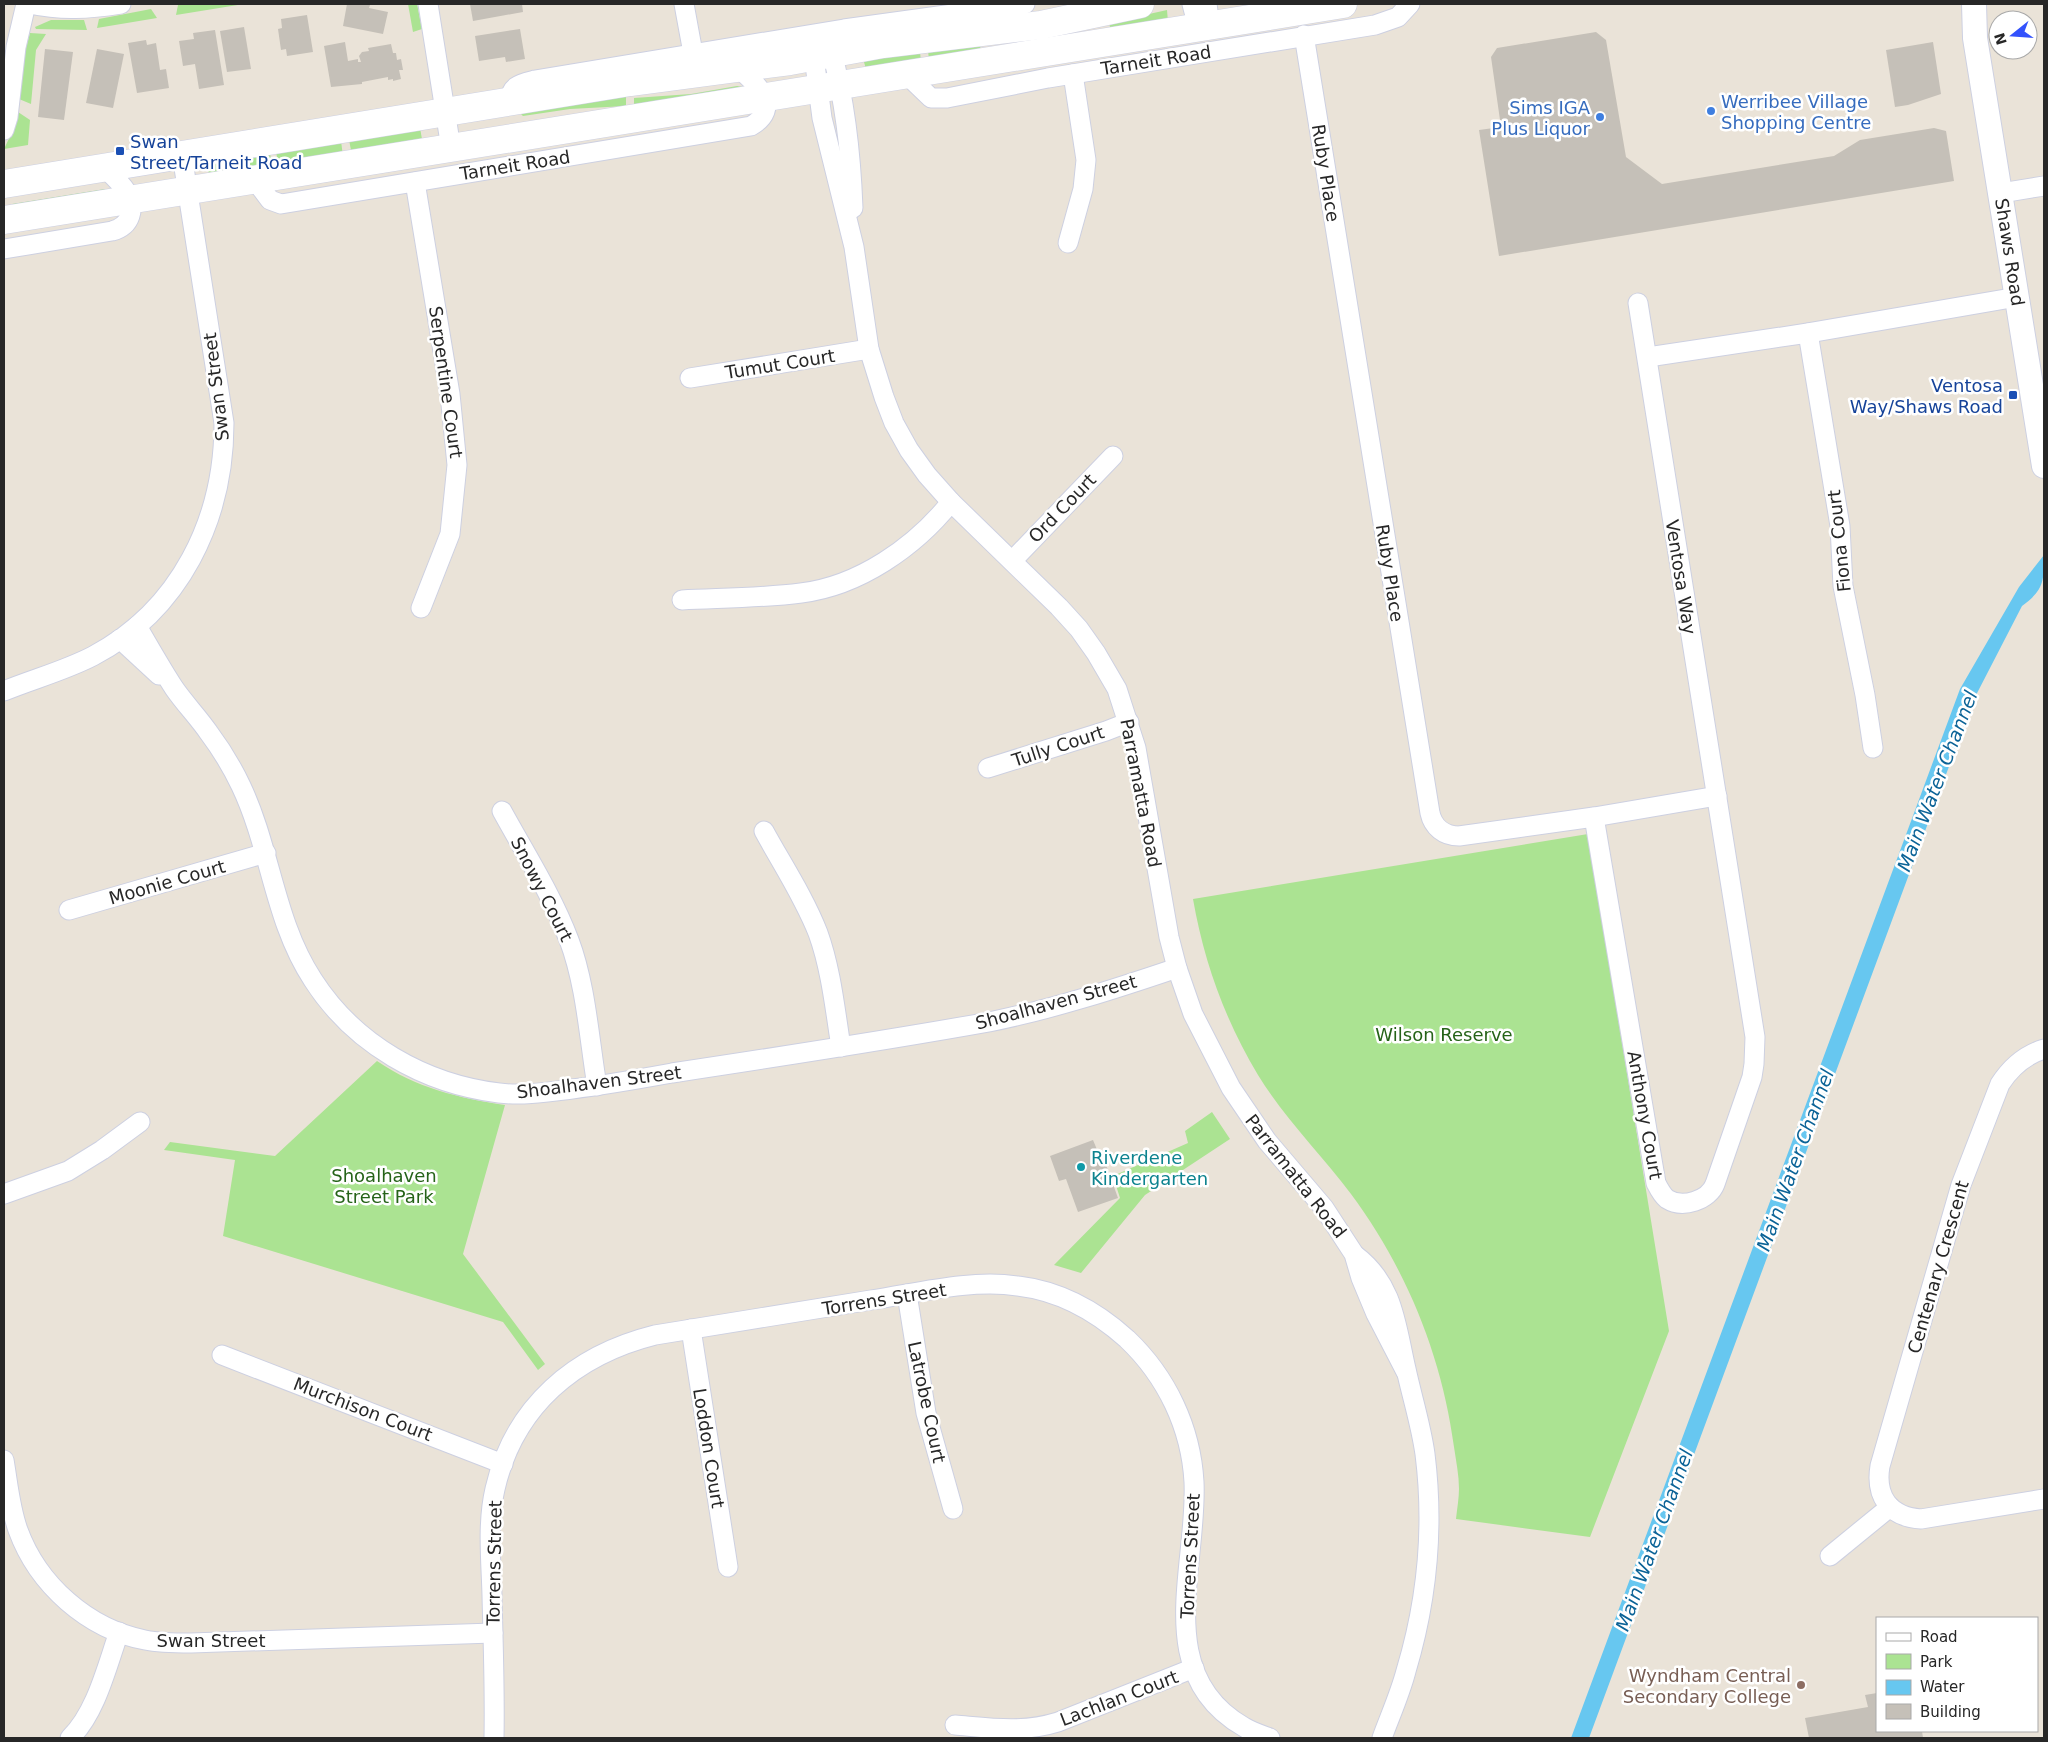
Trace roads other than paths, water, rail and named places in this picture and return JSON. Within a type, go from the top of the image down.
[{"type":"main road","points":[[4,184],[630,82],[739,69],[883,44],[1031,26],[1082,10],[1140,4]]},
{"type":"main road","name":"Tarneit Road","points":[[4,220],[906,74],[1202,15],[1343,4]]},
{"type":"main road","points":[[509,103],[514,137]]},
{"type":"street","points":[[4,130],[8,117],[20,26],[28,4],[51,9],[69,10],[121,4]]},
{"type":"street","points":[[428,4],[451,148]]},
{"type":"street","points":[[684,4],[693,53]]},
{"type":"street","points":[[509,103],[510,94],[519,84],[947,9],[1025,4]]},
{"type":"street","name":"Tarneit Road","points":[[906,74],[931,98],[936,99],[1073,74],[1387,22],[1398,17],[1410,4]]},
{"type":"street","name":"Shaws Road","points":[[1964,4],[1975,38]]},
{"type":"street","name":"Shaws Road","points":[[1974,4],[1975,38],[2044,466]]},
{"type":"street","name":"Ruby Place","points":[[1304,36],[1431,818],[1441,831],[1459,836],[1594,817],[1717,796]]},
{"type":"street","name":"Parramatta Road","points":[[823,55],[829,86],[851,152],[854,247],[869,349],[894,423],[927,474],[951,502],[1079,629],[1096,653],[1116,689],[1129,722],[1142,778],[1164,914],[1177,968],[1202,1033],[1231,1088],[1267,1140],[1324,1208],[1354,1254],[1366,1263],[1379,1278],[1394,1311],[1425,1454],[1428,1510],[1426,1570],[1415,1640],[1382,1738]]},
{"type":"street","points":[[739,69],[757,84],[764,97]]},
{"type":"street","points":[[1068,243],[1083,189],[1086,160],[1073,74]]},
{"type":"street","name":"Tarneit Road","points":[[255,180],[270,200],[281,204],[751,126],[764,116],[766,107],[764,97]]},
{"type":"street","name":"Swan Street","points":[[4,691],[77,664],[120,639],[137,626],[172,589],[193,557],[210,516],[222,468],[224,423],[182,155]]},
{"type":"street","points":[[4,249],[120,229],[126,224],[130,216],[130,200],[126,191],[104,168]]},
{"type":"street","name":"Serpentine Court","points":[[415,182],[450,394],[458,465],[450,534],[421,608]]},
{"type":"street","points":[[2001,193],[2044,186]]},
{"type":"street","points":[[1648,357],[1808,333],[2017,297]]},
{"type":"street","name":"Ventosa Way","points":[[1638,303],[1717,796]]},
{"type":"street","name":"Fiona Court","points":[[1808,333],[1840,526],[1843,586],[1865,695],[1873,748]]},
{"type":"street","name":"Tumut Court","points":[[690,378],[869,349]]},
{"type":"street","name":"Ord Court","points":[[1012,561],[1113,456]]},
{"type":"street","points":[[682,600],[801,594],[838,585],[885,562],[935,521],[951,502]]},
{"type":"street","name":"Shoalhaven Street","points":[[137,626],[175,690]]},
{"type":"street","name":"Shoalhaven Street","points":[[120,639],[175,690],[210,733],[226,759],[244,793],[266,854],[287,931],[301,962],[334,1009],[358,1033],[382,1051],[406,1066],[432,1077],[499,1093],[522,1094],[597,1086],[1008,1018],[1102,992],[1177,968]]},
{"type":"street","name":"Tully Court","points":[[988,768],[1129,722]]},
{"type":"street","name":"Anthony Court","points":[[1594,817],[1656,1183],[1666,1198],[1672,1201],[1693,1201],[1704,1198],[1713,1189],[1752,1077],[1755,1051],[1753,1020],[1717,796]]},
{"type":"street","name":"Snowy Court","points":[[502,811],[548,896],[570,942],[582,995],[597,1086]]},
{"type":"street","points":[[764,831],[809,913],[818,934],[827,967],[841,1047]]},
{"type":"street","name":"Moonie Court","points":[[69,910],[266,854]]},
{"type":"street","name":"Centenary Crescent","points":[[1890,1507],[1879,1488],[1880,1466],[1961,1185],[2000,1084],[2006,1074],[2022,1060],[2044,1049]]},
{"type":"street","points":[[4,1194],[68,1171],[96,1154],[140,1122]]},
{"type":"street","name":"Torrens Street","points":[[494,1738],[492,1514],[495,1490],[503,1464],[531,1412],[555,1385],[573,1370],[605,1352],[655,1335],[907,1294],[979,1285],[1019,1286],[1041,1291],[1081,1305],[1116,1330],[1148,1362],[1172,1398],[1187,1439],[1192,1461],[1193,1503],[1185,1626],[1189,1655],[1205,1691],[1216,1705],[1244,1727],[1270,1738]]},
{"type":"street","name":"Latrobe Court","points":[[907,1294],[927,1420],[952,1509]]},
{"type":"street","name":"Loddon Court","points":[[691,1329],[728,1567]]},
{"type":"street","name":"Murchison Court","points":[[222,1355],[503,1464]]},
{"type":"street","name":"Swan Street","points":[[4,1460],[18,1529],[23,1543],[41,1573],[72,1606],[92,1619],[119,1632],[144,1640],[191,1643],[493,1633]]},
{"type":"street","points":[[1830,1556],[1890,1507],[1906,1516],[1921,1519],[2044,1499]]},
{"type":"street","points":[[70,1738],[79,1728],[91,1708],[119,1632]]},
{"type":"street","name":"Lachlan Court","points":[[955,1725],[1015,1729],[1038,1728],[1058,1722],[1194,1668]]},
{"type":"water","name":"Main Water Channel","points":[[2044,555],[2044,572],[2039,590],[2022,606],[1974,699],[1589,1738],[1571,1738],[1960,689],[2019,587]]},
{"type":"place","name":"Werribee Village Shopping Centre","points":[[1711,111]]},
{"type":"place","name":"Sims IGA Plus Liquor","points":[[1600,117]]},
{"type":"place","name":"Swan Street/Tarneit Road","points":[[120,151]]},
{"type":"place","name":"Ventosa Way/Shaws Road","points":[[2013,395]]},
{"type":"place","name":"Riverdene Kindergarten","points":[[1081,1167]]},
{"type":"place","name":"Wyndham Central Secondary College","points":[[1801,1685]]},
{"type":"park label","name":"Wilson Reserve","points":[[1444,1034]]},
{"type":"park label","name":"Shoalhaven Street Park","points":[[384,1185]]}]
